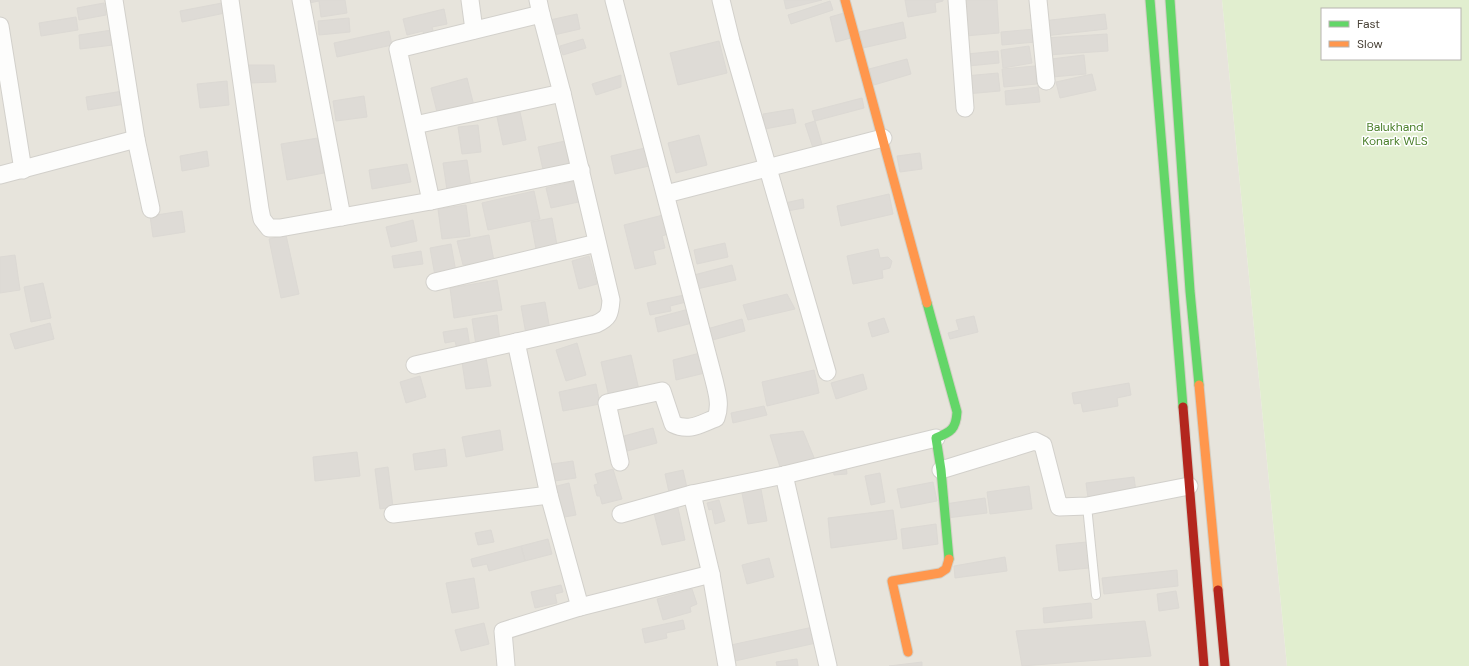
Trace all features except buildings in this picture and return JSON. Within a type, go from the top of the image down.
[{"type":"main road","points":[[845,0],[958,412],[956,424],[951,432],[936,438],[941,470],[949,560],[946,569],[940,573],[892,581],[908,652]]},
{"type":"main road","points":[[1150,0],[1204,666]]},
{"type":"main road","points":[[1170,0],[1190,291],[1225,666]]},
{"type":"street","points":[[114,0],[136,139],[151,209]]},
{"type":"street","points":[[230,0],[262,219],[269,228],[280,228],[431,201],[581,170]]},
{"type":"street","points":[[301,0],[342,217]]},
{"type":"street","points":[[470,0],[474,30]]},
{"type":"street","points":[[614,0],[714,380],[719,410],[716,418],[691,428],[680,428],[673,424],[662,391],[607,403],[620,462]]},
{"type":"street","points":[[721,0],[730,41],[827,372]]},
{"type":"street","points":[[957,0],[966,108]]},
{"type":"street","points":[[1038,0],[1046,81]]},
{"type":"street","points":[[415,366],[596,324],[605,320],[611,312],[611,300],[581,170],[540,7],[474,30],[398,48],[431,201]]},
{"type":"street","points":[[0,26],[23,170]]},
{"type":"street","points":[[414,125],[562,93]]},
{"type":"street","points":[[666,194],[768,169],[882,138]]},
{"type":"street","points":[[0,175],[136,139]]},
{"type":"street","points":[[435,282],[597,243]]},
{"type":"street","points":[[516,342],[549,495],[580,607]]},
{"type":"street","points":[[621,514],[692,494],[784,475],[936,438]]},
{"type":"street","points":[[941,470],[1035,441],[1043,445],[1059,507],[1087,506],[1189,486]]},
{"type":"street","points":[[784,475],[828,666]]},
{"type":"street","points":[[692,494],[711,574],[727,666]]},
{"type":"street","points":[[393,514],[549,495]]},
{"type":"street","points":[[506,666],[503,631],[580,607],[711,574]]},
{"type":"lane","points":[[1087,506],[1096,595]]},
{"type":"shaded area","points":[[0,0],[1222,0],[1287,666],[0,666]]},
{"type":"green space","name":"Balukhand Konark WLS","points":[[1222,0],[1469,0],[1469,666],[1287,666]]},
{"type":"traffic: fast","points":[[1150,0],[1183,407]]},
{"type":"traffic: fast","points":[[1170,0],[1190,291],[1199,385]]},
{"type":"traffic: fast","points":[[927,303],[957,412],[952,429],[936,438],[941,470],[949,559]]},
{"type":"traffic: slow","points":[[845,0],[927,303]]},
{"type":"traffic: slow","points":[[1199,385],[1218,590]]},
{"type":"traffic: slow","points":[[908,652],[892,581],[940,573],[946,569],[949,559]]},
{"type":"traffic: jam","points":[[1183,407],[1204,666]]},
{"type":"traffic: jam","points":[[1218,590],[1225,666]]}]
